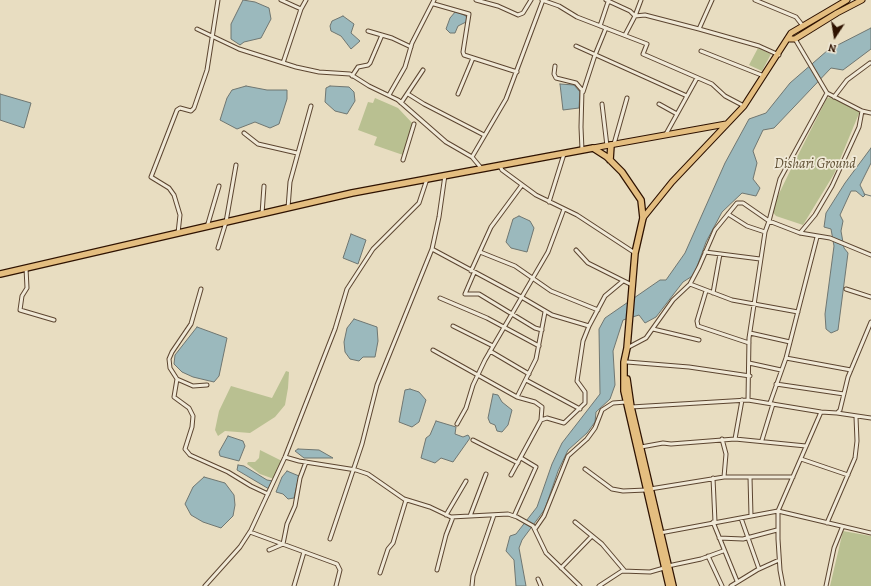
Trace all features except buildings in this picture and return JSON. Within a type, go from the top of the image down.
[{"type":"highway","points":[[610,160],[611,145]]},
{"type":"highway","points":[[0,274],[288,208],[427,178],[593,148],[610,160],[622,172],[641,200],[643,218],[635,253],[624,379],[626,402],[666,567],[673,586]]},
{"type":"highway","points":[[626,360],[631,407],[641,447],[648,489],[660,532],[669,586]]},
{"type":"main road","points":[[643,218],[672,182],[744,106],[779,55],[791,33],[847,0]]},
{"type":"main road","points":[[789,39],[795,39],[837,13],[862,0]]},
{"type":"main road","points":[[593,148],[727,124]]},
{"type":"street","points":[[178,233],[180,215],[174,195],[169,188],[151,177],[177,110],[180,108],[191,111],[194,108],[207,70],[218,0]]},
{"type":"street","points":[[281,0],[300,9]]},
{"type":"street","points":[[283,63],[300,9],[306,0]]},
{"type":"street","points":[[389,95],[405,67],[411,47],[434,4],[434,0]]},
{"type":"street","points":[[476,0],[498,6],[518,15],[523,14],[531,0]]},
{"type":"street","points":[[472,157],[506,99],[543,0],[559,6],[577,17],[647,44],[643,54],[712,84],[725,96],[744,106]]},
{"type":"street","points":[[625,35],[641,0]]},
{"type":"street","points":[[700,29],[712,0]]},
{"type":"street","points":[[755,0],[796,17],[803,26]]},
{"type":"street","points":[[600,26],[607,1],[630,11],[635,16]]},
{"type":"street","points":[[434,4],[469,14],[463,52],[473,58],[517,72]]},
{"type":"street","points":[[635,16],[645,15],[700,29],[759,46],[779,55]]},
{"type":"street","points":[[582,150],[582,92],[606,28]]},
{"type":"street","points":[[197,29],[239,49],[283,63],[319,72],[346,73],[402,103],[446,142],[472,157],[482,169]]},
{"type":"street","points":[[368,32],[382,35],[411,47]]},
{"type":"street","points":[[352,76],[358,67],[368,65],[370,63],[382,35]]},
{"type":"street","points":[[795,39],[807,62],[827,93],[862,111],[871,113]]},
{"type":"street","points":[[576,46],[687,96]]},
{"type":"street","points":[[701,51],[764,76]]},
{"type":"street","points":[[458,94],[473,58]]},
{"type":"street","points":[[834,97],[847,80],[870,63]]},
{"type":"street","points":[[555,66],[554,74],[556,78],[576,83],[581,87],[582,92]]},
{"type":"street","points":[[402,103],[423,70]]},
{"type":"street","points":[[665,136],[697,78]]},
{"type":"street","points":[[748,400],[750,376],[749,343],[764,232],[769,220],[780,179],[827,93]]},
{"type":"street","points":[[408,94],[484,135]]},
{"type":"street","points":[[611,145],[627,98]]},
{"type":"street","points":[[602,104],[611,145]]},
{"type":"street","points":[[659,104],[677,114]]},
{"type":"street","points":[[288,208],[290,182],[311,106]]},
{"type":"street","points":[[800,233],[814,215],[832,186],[859,127],[862,111]]},
{"type":"street","points":[[403,160],[414,124]]},
{"type":"street","points":[[244,133],[258,144],[297,154]]},
{"type":"street","points":[[549,202],[564,154]]},
{"type":"street","points":[[218,248],[226,222],[236,165]]},
{"type":"street","points":[[500,166],[502,170],[522,185],[549,202],[577,215],[635,253]]},
{"type":"street","points":[[330,539],[353,469],[377,385],[432,249],[440,217],[445,175]]},
{"type":"street","points":[[205,586],[240,547],[250,532],[285,457],[335,329],[347,289],[373,249],[419,203],[427,178]]},
{"type":"street","points":[[522,185],[497,217],[480,252],[465,294],[479,294],[535,328],[542,330]]},
{"type":"street","points":[[207,227],[220,186]]},
{"type":"street","points":[[262,214],[264,186]]},
{"type":"street","points":[[627,348],[642,342],[673,300],[690,284],[715,230],[740,202],[769,220],[800,233],[830,238],[871,255]]},
{"type":"street","points":[[457,424],[466,408],[477,375],[504,327],[523,298],[548,252],[564,209]]},
{"type":"street","points":[[728,214],[747,226],[764,232]]},
{"type":"street","points":[[762,440],[776,384],[786,358],[817,237]]},
{"type":"street","points":[[432,249],[523,298],[545,312],[588,326]]},
{"type":"street","points":[[576,250],[588,263],[623,281],[631,288]]},
{"type":"street","points":[[480,252],[516,266],[551,292],[598,310]]},
{"type":"street","points":[[705,252],[760,259]]},
{"type":"street","points":[[713,293],[720,254]]},
{"type":"street","points":[[26,268],[27,288],[22,296],[20,310],[54,320]]},
{"type":"street","points":[[541,420],[547,418],[564,423],[586,403],[586,394],[577,381],[583,341],[588,326],[607,294],[623,281]]},
{"type":"street","points":[[690,284],[713,293],[754,304],[798,312]]},
{"type":"street","points":[[201,289],[191,324],[170,356],[170,368],[177,379],[174,397],[189,408],[193,416],[192,427],[185,449],[188,453],[228,472],[268,494]]},
{"type":"street","points":[[846,289],[871,297]]},
{"type":"street","points":[[706,290],[697,321],[698,326],[702,329],[749,343]]},
{"type":"street","points":[[440,298],[504,327],[539,346]]},
{"type":"street","points":[[517,397],[536,359],[545,312]]},
{"type":"street","points":[[837,413],[840,410],[851,370],[871,322]]},
{"type":"street","points":[[454,326],[493,346]]},
{"type":"street","points":[[653,329],[699,340]]},
{"type":"street","points":[[750,333],[790,342]]},
{"type":"street","points":[[433,350],[517,397],[535,402],[542,407],[541,420],[511,475]]},
{"type":"street","points":[[490,351],[529,374]]},
{"type":"street","points":[[786,358],[851,370]]},
{"type":"street","points":[[626,360],[750,376]]},
{"type":"street","points":[[749,363],[781,370]]},
{"type":"street","points":[[177,379],[180,379],[193,386],[207,385]]},
{"type":"street","points":[[526,380],[580,409]]},
{"type":"street","points":[[776,384],[804,390],[844,394]]},
{"type":"street","points":[[735,438],[742,400]]},
{"type":"street","points":[[631,407],[748,400],[821,412],[871,418]]},
{"type":"street","points":[[534,528],[544,516],[567,458],[590,434],[602,410],[613,403],[626,402]]},
{"type":"street","points":[[783,586],[779,560],[778,511],[821,412]]},
{"type":"street","points":[[828,523],[848,475],[856,451],[856,417]]},
{"type":"street","points":[[641,447],[663,442],[671,444],[735,438],[806,446]]},
{"type":"street","points":[[722,439],[726,454],[724,477]]},
{"type":"street","points":[[473,440],[518,463]]},
{"type":"street","points":[[285,457],[306,462],[353,469],[375,478],[406,500],[430,507],[453,517],[494,515],[515,516],[534,528],[546,553],[580,586]]},
{"type":"street","points":[[515,516],[536,467],[521,458]]},
{"type":"street","points":[[801,458],[848,475]]},
{"type":"street","points":[[283,544],[287,524],[295,506],[300,478],[306,462]]},
{"type":"street","points":[[585,469],[612,489],[629,491],[712,478],[793,477]]},
{"type":"street","points":[[470,516],[486,474]]},
{"type":"street","points":[[750,477],[751,516]]},
{"type":"street","points":[[712,478],[714,522],[737,582]]},
{"type":"street","points":[[446,515],[466,481]]},
{"type":"street","points":[[380,573],[388,549],[393,543],[406,500]]},
{"type":"street","points":[[660,532],[778,511],[828,523],[842,528],[871,533]]},
{"type":"street","points":[[472,586],[473,576],[494,515]]},
{"type":"street","points":[[437,570],[446,536],[453,517]]},
{"type":"street","points":[[741,518],[759,569]]},
{"type":"street","points":[[575,522],[608,550],[624,570]]},
{"type":"street","points":[[826,586],[834,548],[842,528]]},
{"type":"street","points":[[719,538],[748,539],[778,530]]},
{"type":"street","points":[[250,532],[339,565],[340,570],[336,586]]},
{"type":"street","points":[[561,568],[592,536]]},
{"type":"street","points":[[269,550],[283,544]]},
{"type":"street","points":[[599,586],[624,570],[650,572],[724,551]]},
{"type":"street","points":[[294,586],[304,552]]},
{"type":"street","points":[[708,556],[722,586]]},
{"type":"street","points":[[731,586],[759,569],[779,560]]},
{"type":"street","points":[[538,579],[542,586]]},
{"type":"green space","points":[[758,48],[771,54],[762,71],[749,65]]},
{"type":"green space","name":"Dishari Ground","points":[[832,97],[860,111],[834,174],[803,225],[776,216],[771,210],[827,98]]},
{"type":"green space","points":[[375,98],[398,108],[415,126],[403,155],[374,145],[377,137],[358,130],[368,102],[373,103]]},
{"type":"green space","points":[[286,371],[289,372],[285,405],[275,417],[250,433],[225,431],[218,436],[215,430],[219,411],[231,386],[272,398]]},
{"type":"green space","points":[[260,450],[282,461],[274,479],[260,474],[247,464],[248,462],[255,462],[259,458]]},
{"type":"green space","points":[[843,531],[871,536],[871,586],[830,586]]},
{"type":"water","points":[[243,0],[255,2],[269,8],[271,19],[261,38],[244,42],[240,45],[231,39],[231,24]]},
{"type":"water","points":[[456,11],[466,16],[468,21],[458,26],[455,33],[450,33],[446,29],[450,18]]},
{"type":"water","points":[[343,16],[354,24],[351,33],[360,41],[351,49],[341,36],[331,31],[330,26],[332,21]]},
{"type":"water","points":[[871,28],[871,49],[843,70],[831,68],[774,128],[763,130],[753,151],[757,163],[753,179],[760,188],[756,196],[742,193],[722,212],[706,242],[694,275],[683,282],[656,317],[645,323],[639,315],[623,320],[613,351],[615,385],[610,399],[596,412],[595,422],[587,433],[568,450],[558,471],[545,509],[522,540],[519,548],[526,586],[516,586],[514,560],[506,551],[510,536],[516,534],[537,507],[552,464],[562,443],[600,394],[599,329],[605,318],[660,280],[666,280],[685,253],[725,163],[749,119],[766,113],[790,83],[828,50]]},
{"type":"water","points":[[560,84],[574,85],[580,92],[579,108],[563,110]]},
{"type":"water","points":[[246,86],[267,90],[287,90],[287,99],[279,124],[270,128],[255,122],[237,129],[220,120],[227,98],[232,90]]},
{"type":"water","points":[[330,86],[349,87],[354,92],[355,101],[347,114],[335,111],[325,102],[326,88]]},
{"type":"water","points":[[0,94],[31,103],[24,128],[0,120]]},
{"type":"water","points":[[871,148],[871,163],[860,185],[865,195],[863,197],[856,191],[851,191],[840,215],[843,221],[841,231],[844,248],[848,253],[838,330],[831,333],[826,329],[825,314],[834,246],[831,229],[824,227],[826,213],[845,183]]},
{"type":"water","points":[[519,216],[530,221],[534,228],[527,252],[511,248],[506,242],[513,219]]},
{"type":"water","points":[[351,234],[366,240],[358,264],[343,258]]},
{"type":"water","points":[[354,319],[377,327],[378,341],[375,357],[363,357],[359,361],[350,359],[345,352],[344,342],[347,328]]},
{"type":"water","points":[[197,327],[227,338],[219,376],[214,382],[193,377],[182,372],[174,364],[175,355]]},
{"type":"water","points":[[410,389],[419,392],[426,400],[419,422],[412,427],[399,422],[405,390]]},
{"type":"water","points":[[493,394],[498,395],[502,402],[512,410],[508,425],[502,432],[497,431],[495,425],[490,423],[488,418]]},
{"type":"water","points":[[436,421],[456,427],[455,434],[463,437],[468,435],[470,438],[453,462],[441,458],[435,463],[421,458],[426,438],[430,435]]},
{"type":"water","points":[[228,436],[243,441],[245,446],[239,461],[220,456],[219,452]]},
{"type":"water","points":[[298,449],[319,450],[333,458],[304,458],[295,451]]},
{"type":"water","points":[[238,465],[244,466],[267,480],[273,481],[269,489],[237,470]]},
{"type":"water","points":[[287,471],[299,476],[294,498],[288,499],[283,494],[276,492],[282,477]]},
{"type":"water","points":[[204,477],[225,483],[234,495],[235,505],[233,516],[221,528],[203,522],[191,515],[185,504],[193,487]]},
{"type":"waterway","points":[[864,194],[871,196]]}]
